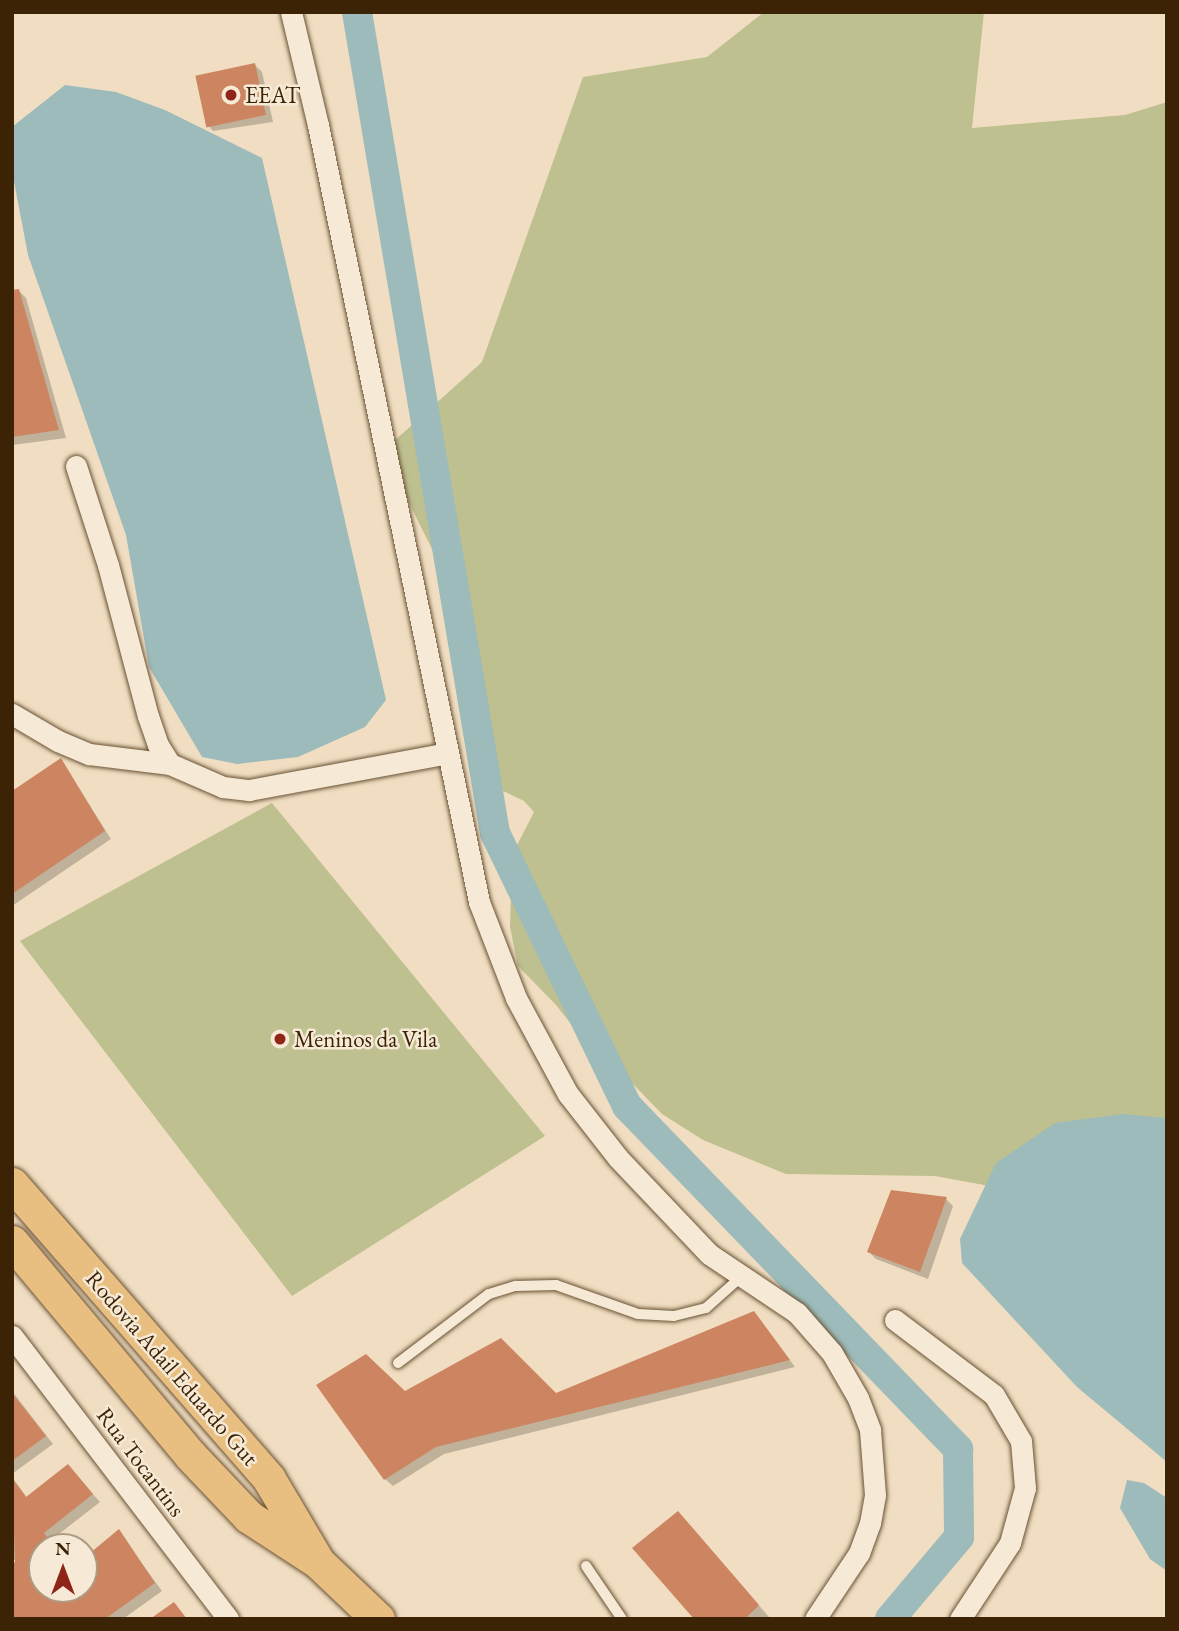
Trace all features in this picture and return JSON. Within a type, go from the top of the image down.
[{"type":"main road","name":"Rodovia Adail Eduardo Gut","points":[[12,1184],[270,1479],[318,1562]]},
{"type":"main road","name":"Rodovia Adail Eduardo Gut","points":[[12,1242],[190,1455],[248,1517],[318,1562],[378,1619]]},
{"type":"street","points":[[291,12],[318,125],[479,902],[516,998],[568,1094],[618,1158],[700,1244],[797,1313],[832,1353],[858,1398],[870,1430],[875,1495],[870,1523],[859,1553],[815,1619]]},
{"type":"street","points":[[76,466],[108,565],[148,716],[158,745],[170,765]]},
{"type":"street","points":[[12,714],[58,741],[89,754],[170,765],[223,787],[248,790],[447,753]]},
{"type":"street","points":[[895,1320],[994,1395],[1021,1441],[1026,1488],[1010,1543],[960,1619]]},
{"type":"street","name":"Rua Tocantins","points":[[12,1336],[228,1619]]},
{"type":"lane","points":[[398,1363],[489,1294],[516,1286],[556,1285],[638,1314],[674,1316],[706,1308],[742,1276]]},
{"type":"lane","points":[[586,1566],[622,1619]]},
{"type":"green space","points":[[764,12],[984,12],[972,128],[1125,115],[1167,102],[1167,1148],[1006,1198],[984,1185],[935,1176],[786,1174],[703,1140],[662,1114],[630,1081],[589,1047],[556,1005],[518,966],[510,927],[512,855],[534,812],[524,801],[495,787],[482,762],[466,709],[437,559],[383,451],[482,362],[583,77],[707,57]]},
{"type":"green space","name":"Meninos da Vila","points":[[272,803],[545,1136],[292,1296],[20,941]]},
{"type":"water","points":[[65,85],[116,92],[165,110],[262,158],[386,700],[365,727],[298,757],[237,764],[202,757],[149,667],[126,535],[28,255],[12,171],[12,127]]},
{"type":"water","points":[[1122,1114],[1167,1118],[1167,1462],[1077,1387],[962,1263],[960,1239],[996,1163],[1055,1123]]},
{"type":"water","points":[[1127,1480],[1144,1483],[1167,1498],[1167,1571],[1150,1559],[1120,1508]]},
{"type":"building","name":"EEAT","points":[[255,63],[266,115],[206,128],[195,76]]},
{"type":"building","points":[[19,289],[59,430],[12,437],[12,290]]},
{"type":"building","points":[[61,758],[105,831],[12,894],[12,791]]},
{"type":"building","points":[[891,1190],[947,1197],[920,1272],[867,1252]]},
{"type":"building","points":[[754,1311],[790,1360],[436,1447],[384,1480],[316,1385],[366,1354],[405,1391],[501,1338],[556,1393]]},
{"type":"building","points":[[12,1393],[46,1436],[12,1461]]},
{"type":"building","points":[[68,1464],[93,1494],[44,1533],[28,1533],[28,1603],[98,1603],[98,1546],[119,1529],[155,1583],[105,1619],[12,1619],[12,1564],[15,1562],[12,1478],[26,1497]]},
{"type":"building","points":[[678,1511],[759,1605],[745,1619],[694,1619],[632,1548]]},
{"type":"building","points":[[174,1602],[187,1619],[150,1619]]},
{"type":"waterway","points":[[357,12],[495,833],[627,1106],[958,1449],[959,1537],[890,1619]]},
{"type":"place","name":"EEAT","points":[[231,95]]},
{"type":"place","name":"Meninos da Vila","points":[[280,1039]]}]
